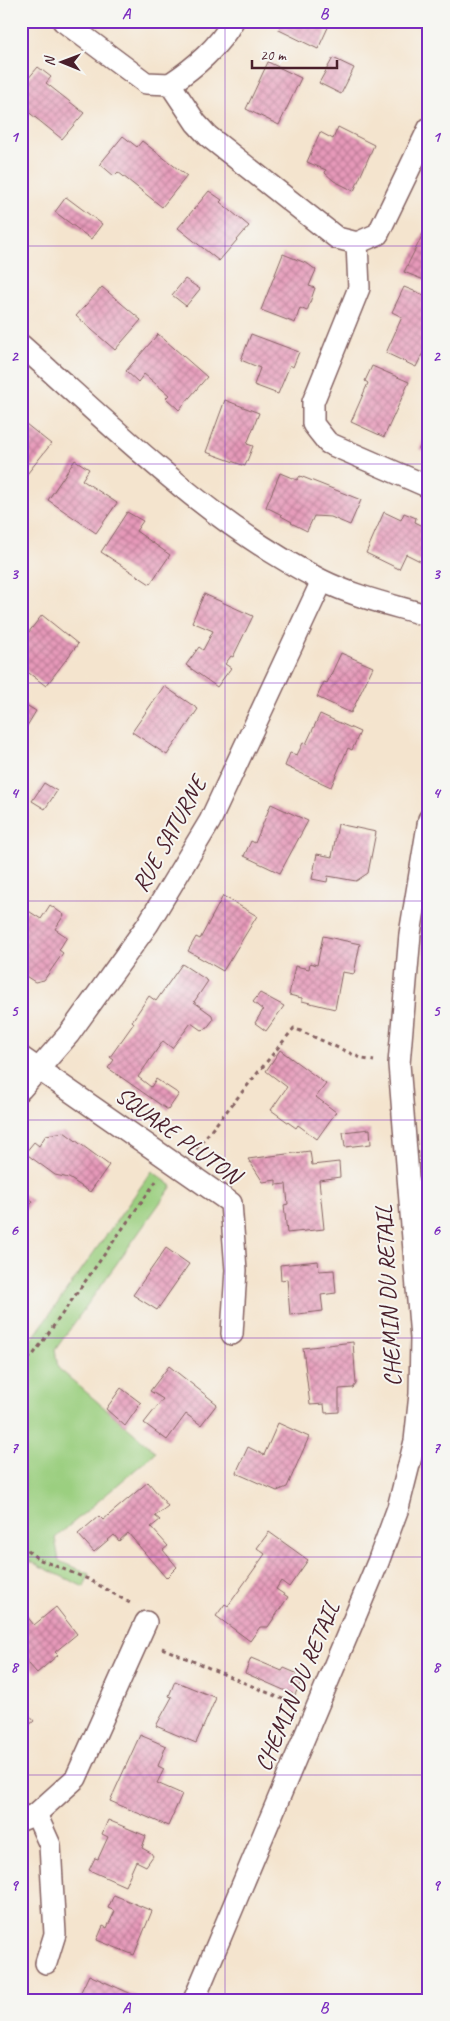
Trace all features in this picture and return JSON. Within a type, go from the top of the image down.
[{"type":"street","points":[[63,21],[146,82],[170,84],[198,65],[227,32],[233,21]]},
{"type":"street","points":[[170,84],[196,123],[208,136],[337,238],[357,243],[378,234],[429,128]]},
{"type":"street","points":[[357,243],[359,288],[313,402],[313,424],[328,443],[429,487]]},
{"type":"street","points":[[21,346],[166,474],[223,519],[259,544],[322,581],[429,616]]},
{"type":"street","name":"RUE SATURNE","points":[[21,1089],[30,1062],[69,1034],[148,924],[210,821],[322,581]]},
{"type":"street","name":"CHEMIN DU RETAIL","points":[[194,2000],[395,1517],[415,1441],[420,1394],[421,1338],[399,1064],[410,934],[429,819]]},
{"type":"street","name":"SQUARE PLUTON","points":[[30,1062],[231,1203],[236,1270],[232,1334]]},
{"type":"street","points":[[46,1963],[55,1934],[50,1845],[28,1817],[76,1778],[143,1630]]},
{"type":"path","points":[[21,1364],[33,1355],[176,1164],[294,1028],[363,1059],[399,1064]]},
{"type":"path","points":[[21,1545],[38,1559],[88,1579],[126,1599],[143,1630],[314,1712]]},
{"type":"green space","points":[[152,1171],[172,1186],[55,1350],[58,1368],[156,1452],[55,1538],[59,1561],[89,1574],[84,1587],[29,1561],[21,1567],[21,1341],[32,1339]]},
{"type":"building","points":[[282,21],[331,21],[318,49],[279,30]]},
{"type":"building","points":[[333,58],[354,68],[341,94],[319,83]]},
{"type":"building","points":[[268,62],[301,78],[279,125],[246,109]]},
{"type":"building","points":[[38,67],[51,77],[46,83],[84,113],[62,139],[21,106],[21,87]]},
{"type":"building","points":[[338,127],[374,145],[354,191],[334,181],[325,173],[326,170],[307,162],[320,132],[333,139]]},
{"type":"building","points":[[123,136],[137,147],[142,141],[187,176],[162,207],[118,172],[114,176],[100,164]]},
{"type":"building","points":[[209,191],[222,200],[220,202],[249,226],[219,261],[178,228]]},
{"type":"building","points":[[66,197],[102,224],[91,239],[55,212]]},
{"type":"building","points":[[429,222],[429,282],[404,272]]},
{"type":"building","points":[[283,254],[308,264],[316,270],[309,286],[315,288],[307,311],[300,308],[295,323],[261,310]]},
{"type":"building","points":[[185,279],[200,289],[186,306],[172,295]]},
{"type":"building","points":[[102,287],[141,320],[115,350],[76,316]]},
{"type":"building","points":[[404,287],[429,297],[429,314],[423,326],[429,328],[429,340],[416,367],[386,353],[402,317],[392,312]]},
{"type":"building","points":[[158,334],[207,377],[179,410],[166,398],[169,395],[144,374],[138,382],[126,371]]},
{"type":"building","points":[[251,334],[299,352],[293,367],[290,365],[278,394],[254,385],[260,368],[241,360]]},
{"type":"building","points":[[372,366],[409,382],[384,437],[351,422],[368,383],[365,381]]},
{"type":"building","points":[[225,400],[259,413],[247,444],[253,446],[245,466],[206,452]]},
{"type":"building","points":[[21,420],[51,444],[27,474],[21,469]]},
{"type":"building","points":[[429,428],[429,454],[419,449]]},
{"type":"building","points":[[75,460],[89,469],[82,480],[117,503],[96,533],[48,500]]},
{"type":"building","points":[[280,473],[297,480],[300,476],[361,500],[350,525],[331,517],[314,516],[307,531],[266,507]]},
{"type":"building","points":[[127,512],[143,521],[136,531],[170,555],[150,584],[101,552]]},
{"type":"building","points":[[384,512],[401,520],[404,513],[416,518],[415,522],[423,526],[429,524],[429,558],[426,564],[406,554],[399,569],[366,553]]},
{"type":"building","points":[[204,594],[253,616],[233,657],[231,656],[225,664],[231,668],[217,687],[186,665],[199,647],[203,650],[213,631],[192,622]]},
{"type":"building","points":[[42,615],[78,644],[46,686],[21,667],[21,642]]},
{"type":"building","points":[[341,653],[373,667],[351,713],[317,697],[324,682],[327,683]]},
{"type":"building","points":[[164,686],[198,709],[167,755],[132,732]]},
{"type":"building","points":[[21,702],[36,711],[21,736]]},
{"type":"building","points":[[320,714],[360,732],[352,750],[348,748],[331,787],[285,766],[290,753],[297,755],[303,743],[306,744]]},
{"type":"building","points":[[44,783],[57,791],[45,809],[32,801]]},
{"type":"building","points":[[271,804],[308,821],[280,873],[244,856],[251,841],[255,843]]},
{"type":"building","points":[[338,824],[376,832],[368,873],[356,881],[328,876],[327,882],[312,879],[317,854],[332,857]]},
{"type":"building","points":[[223,896],[257,916],[223,971],[188,951],[196,937],[200,939]]},
{"type":"building","points":[[50,905],[64,915],[55,929],[67,937],[59,950],[63,953],[44,980],[35,982],[21,973],[21,919],[27,910],[41,919]]},
{"type":"building","points":[[323,936],[360,944],[354,974],[342,972],[335,1009],[302,1001],[302,998],[289,995],[295,966],[309,969],[310,963],[317,965]]},
{"type":"building","points":[[182,964],[208,981],[194,1002],[212,1015],[213,1020],[206,1029],[201,1030],[191,1023],[172,1048],[163,1041],[138,1077],[151,1087],[156,1079],[179,1094],[168,1110],[108,1068],[114,1060],[110,1057],[134,1023],[132,1021],[149,996],[156,1001]]},
{"type":"building","points":[[260,993],[284,1006],[266,1031],[255,1023],[263,1010],[253,1002]]},
{"type":"building","points":[[280,1050],[326,1084],[316,1097],[336,1112],[317,1139],[298,1125],[296,1128],[271,1110],[287,1087],[266,1071]]},
{"type":"building","points":[[370,1129],[371,1144],[345,1147],[343,1132]]},
{"type":"building","points":[[64,1132],[109,1165],[90,1192],[69,1178],[55,1175],[25,1153],[34,1142],[39,1146],[46,1135]]},
{"type":"building","points":[[310,1151],[312,1165],[339,1162],[340,1177],[319,1180],[324,1229],[287,1233],[284,1205],[288,1204],[286,1184],[276,1185],[276,1180],[263,1182],[248,1159]]},
{"type":"building","points":[[21,1193],[33,1201],[21,1217]]},
{"type":"building","points":[[166,1248],[189,1264],[157,1310],[133,1295]]},
{"type":"building","points":[[318,1261],[319,1271],[334,1270],[336,1293],[321,1295],[323,1311],[290,1315],[287,1279],[281,1280],[280,1265]]},
{"type":"building","points":[[353,1342],[356,1384],[353,1388],[339,1389],[339,1412],[325,1413],[324,1404],[310,1405],[303,1348]]},
{"type":"building","points":[[169,1366],[217,1404],[201,1425],[186,1414],[167,1440],[144,1423],[163,1399],[150,1391]]},
{"type":"building","points":[[121,1388],[141,1403],[125,1426],[106,1409]]},
{"type":"building","points":[[278,1423],[309,1437],[287,1487],[277,1491],[236,1473],[248,1447],[264,1455]]},
{"type":"building","points":[[148,1482],[168,1506],[155,1516],[160,1520],[151,1527],[168,1546],[163,1550],[177,1567],[166,1578],[128,1533],[119,1541],[114,1535],[94,1552],[78,1534],[99,1516],[103,1520]]},
{"type":"building","points":[[269,1532],[308,1560],[289,1587],[281,1581],[276,1589],[288,1597],[268,1627],[260,1627],[250,1641],[216,1616],[225,1604],[228,1606],[265,1554],[257,1548]]},
{"type":"building","points":[[56,1607],[77,1634],[55,1652],[58,1655],[37,1673],[21,1655],[21,1619],[26,1615],[34,1625]]},
{"type":"building","points":[[251,1658],[282,1671],[284,1668],[303,1676],[295,1695],[245,1673]]},
{"type":"building","points":[[175,1681],[216,1698],[196,1743],[156,1726],[172,1697],[169,1696]]},
{"type":"building","points":[[21,1705],[34,1721],[23,1730],[21,1738]]},
{"type":"building","points":[[140,1735],[166,1746],[158,1766],[164,1769],[157,1783],[182,1794],[168,1826],[110,1801]]},
{"type":"building","points":[[108,1820],[146,1836],[142,1848],[153,1856],[146,1866],[136,1861],[125,1886],[89,1870],[95,1858],[98,1859],[108,1837],[102,1834]]},
{"type":"building","points":[[114,1895],[152,1911],[134,1955],[97,1940],[103,1926],[107,1928],[115,1911],[108,1908]]},
{"type":"building","points":[[89,1975],[145,2000],[77,2000]]}]
